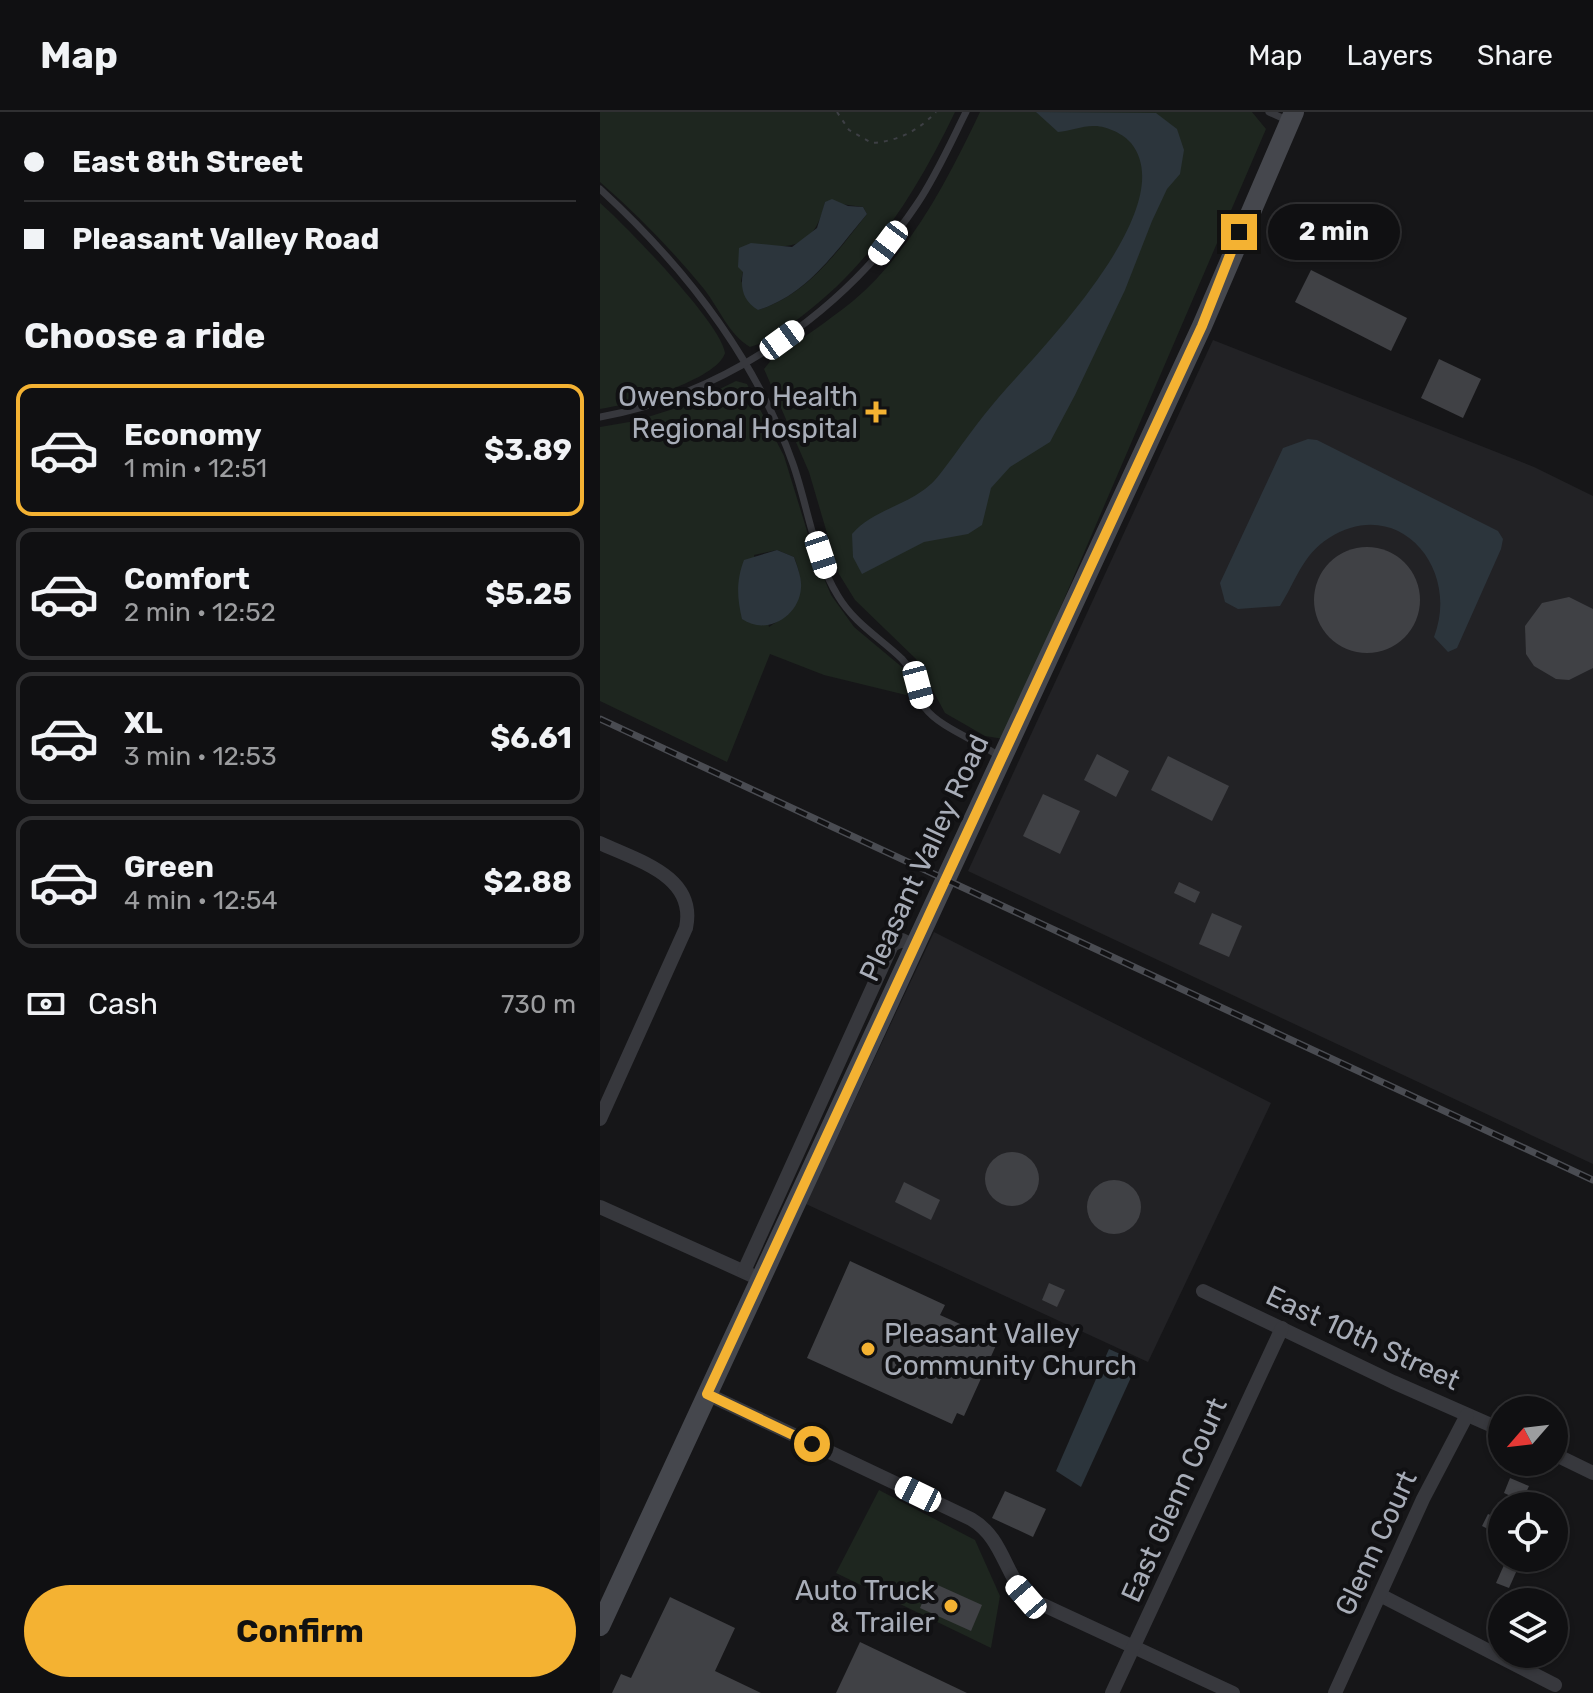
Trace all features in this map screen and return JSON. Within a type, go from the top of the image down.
[{"type":"street","name":"Pleasant Valley Road","points":[[600,1626],[707,1394],[751,1275],[914,946],[1002,758],[1202,326],[1292,117]]},
{"type":"street","points":[[600,843],[647,865],[679,885],[688,905],[686,928],[600,1119]]},
{"type":"street","points":[[600,1207],[751,1275]]},
{"type":"street","name":"East 10th Street","points":[[1203,1291],[1488,1424]]},
{"type":"street","name":"East Glenn Court","points":[[1112,1693],[1282,1328]]},
{"type":"street","points":[[707,1394],[983,1526],[994,1536],[1011,1580],[1026,1597],[1233,1693]]},
{"type":"street","name":"Glenn Court","points":[[1335,1693],[1423,1499],[1467,1415]]},
{"type":"street","points":[[1568,1461],[1593,1473]]},
{"type":"street","points":[[1380,1595],[1555,1685]]},
{"type":"lane","points":[[600,417],[672,395],[746,363],[823,310],[873,263],[918,203],[966,112]]},
{"type":"lane","points":[[1269,112],[1292,117]]},
{"type":"lane","points":[[600,189],[633,219],[695,290],[746,363],[792,462],[828,578],[839,598],[858,622],[905,662],[918,685],[923,707],[941,723],[977,740],[1002,758]]},
{"type":"path","points":[[837,112],[849,130],[872,143],[904,136],[923,126],[936,112]]},
{"type":"shaded area","points":[[600,112],[955,112],[909,197],[872,249],[802,316],[771,338],[750,347],[730,328],[680,260],[600,182]],"holes":[[[825,202],[863,207],[867,214],[820,271],[791,294],[758,310],[741,281],[743,272],[777,246],[796,244],[810,235],[819,221]]]},
{"type":"shaded area","points":[[980,112],[1252,112],[1266,129],[1004,739],[985,736],[945,713],[916,659],[855,600],[839,574],[809,472],[764,369],[772,359],[853,301],[893,260],[941,188]]},
{"type":"shaded area","points":[[1036,112],[1156,113],[1177,129],[1184,150],[1180,174],[1167,189],[1125,290],[1050,442],[1010,467],[991,488],[982,525],[968,534],[924,542],[862,574],[853,557],[852,534],[872,518],[920,493],[940,474],[991,406],[1044,347],[1100,277],[1123,239],[1138,203],[1142,170],[1128,140],[1098,126],[1058,132]]},
{"type":"shaded area","points":[[832,199],[848,206],[863,207],[867,214],[806,283],[758,310],[744,294],[743,272],[738,267],[739,248],[751,243],[792,247],[817,228],[825,202]]},
{"type":"shaded area","points":[[600,203],[650,252],[690,298],[707,320],[725,353],[706,373],[689,382],[650,397],[600,409]]},
{"type":"shaded area","points":[[1213,340],[1534,467],[1593,496],[1593,1164],[968,871]]},
{"type":"shaded area","points":[[736,381],[747,384],[784,456],[815,557],[831,595],[854,627],[903,668],[913,686],[912,691],[906,695],[824,675],[770,654],[727,762],[600,701],[600,427],[635,421],[689,404]],"holes":[[[777,550],[794,557],[800,580],[798,598],[787,613],[769,627],[754,555]]]},
{"type":"shaded area","points":[[1308,439],[1317,440],[1498,531],[1503,539],[1501,549],[1457,648],[1448,652],[1434,637],[1440,611],[1439,586],[1431,563],[1417,545],[1399,532],[1378,525],[1354,527],[1320,545],[1306,560],[1280,606],[1238,609],[1225,602],[1220,583],[1283,448]]},
{"type":"shaded area","points":[[777,550],[794,557],[801,580],[799,598],[780,621],[751,624],[742,619],[739,604],[741,568],[744,560]]},
{"type":"shaded area","points":[[934,932],[1271,1103],[1148,1362],[806,1204]]},
{"type":"shaded area","points":[[1109,1349],[1138,1362],[1081,1487],[1056,1471]]},
{"type":"shaded area","name":"Auto Truck & Trailer","points":[[879,1490],[975,1540],[1000,1596],[991,1648],[836,1573]]},
{"type":"building","points":[[1311,270],[1407,318],[1391,351],[1295,302]]},
{"type":"building","points":[[1439,359],[1481,379],[1463,418],[1421,398]]},
{"type":"building","points":[[1367,547],[1387,551],[1404,563],[1416,580],[1420,600],[1416,620],[1404,637],[1387,649],[1367,653],[1347,649],[1330,637],[1318,620],[1314,600],[1318,580],[1330,563],[1347,551]]},
{"type":"building","points":[[1569,597],[1593,609],[1593,668],[1569,680],[1556,679],[1534,666],[1526,654],[1525,626],[1542,603]]},
{"type":"building","points":[[1097,754],[1129,771],[1116,797],[1084,780]]},
{"type":"building","points":[[1168,756],[1229,786],[1212,821],[1151,790]]},
{"type":"building","points":[[1043,794],[1080,811],[1060,854],[1023,836]]},
{"type":"building","points":[[1179,882],[1200,892],[1195,903],[1174,893]]},
{"type":"building","points":[[1212,913],[1242,926],[1229,957],[1199,944]]},
{"type":"building","points":[[1012,1152],[1031,1160],[1039,1179],[1031,1198],[1012,1206],[993,1198],[985,1179],[993,1160]]},
{"type":"building","points":[[1114,1180],[1133,1188],[1141,1207],[1133,1226],[1114,1234],[1095,1226],[1087,1207],[1095,1188]]},
{"type":"building","points":[[904,1182],[940,1200],[931,1220],[895,1202]]},
{"type":"building","name":"Pleasant Valley Community Church","points":[[850,1261],[945,1305],[940,1315],[998,1341],[964,1416],[957,1413],[952,1424],[807,1358]]},
{"type":"building","points":[[1049,1283],[1065,1290],[1057,1307],[1042,1300]]},
{"type":"building","points":[[1510,1478],[1529,1486],[1526,1492],[1504,1492]]},
{"type":"building","points":[[1005,1491],[1046,1509],[1033,1537],[992,1518]]},
{"type":"building","points":[[1488,1514],[1488,1529],[1482,1526]]},
{"type":"building","points":[[1501,1572],[1516,1572],[1509,1588],[1496,1583]]},
{"type":"building","name":"Auto Truck & Trailer","points":[[931,1582],[982,1605],[971,1631],[920,1608]]},
{"type":"building","points":[[670,1597],[735,1628],[715,1671],[761,1693],[612,1693],[621,1674],[631,1678]]},
{"type":"building","points":[[860,1642],[967,1693],[836,1693]]},
{"type":"railway","points":[[600,719],[1593,1180]]},
{"type":"place","name":"Owensboro Health Regional Hospital","points":[[876,412]]},
{"type":"place","name":"Pleasant Valley Community Church","points":[[868,1349]]},
{"type":"place","name":"Auto Truck & Trailer","points":[[951,1606]]},
{"type":"route","points":[[812,1444],[707,1394],[1202,326],[1239,232]]}]
